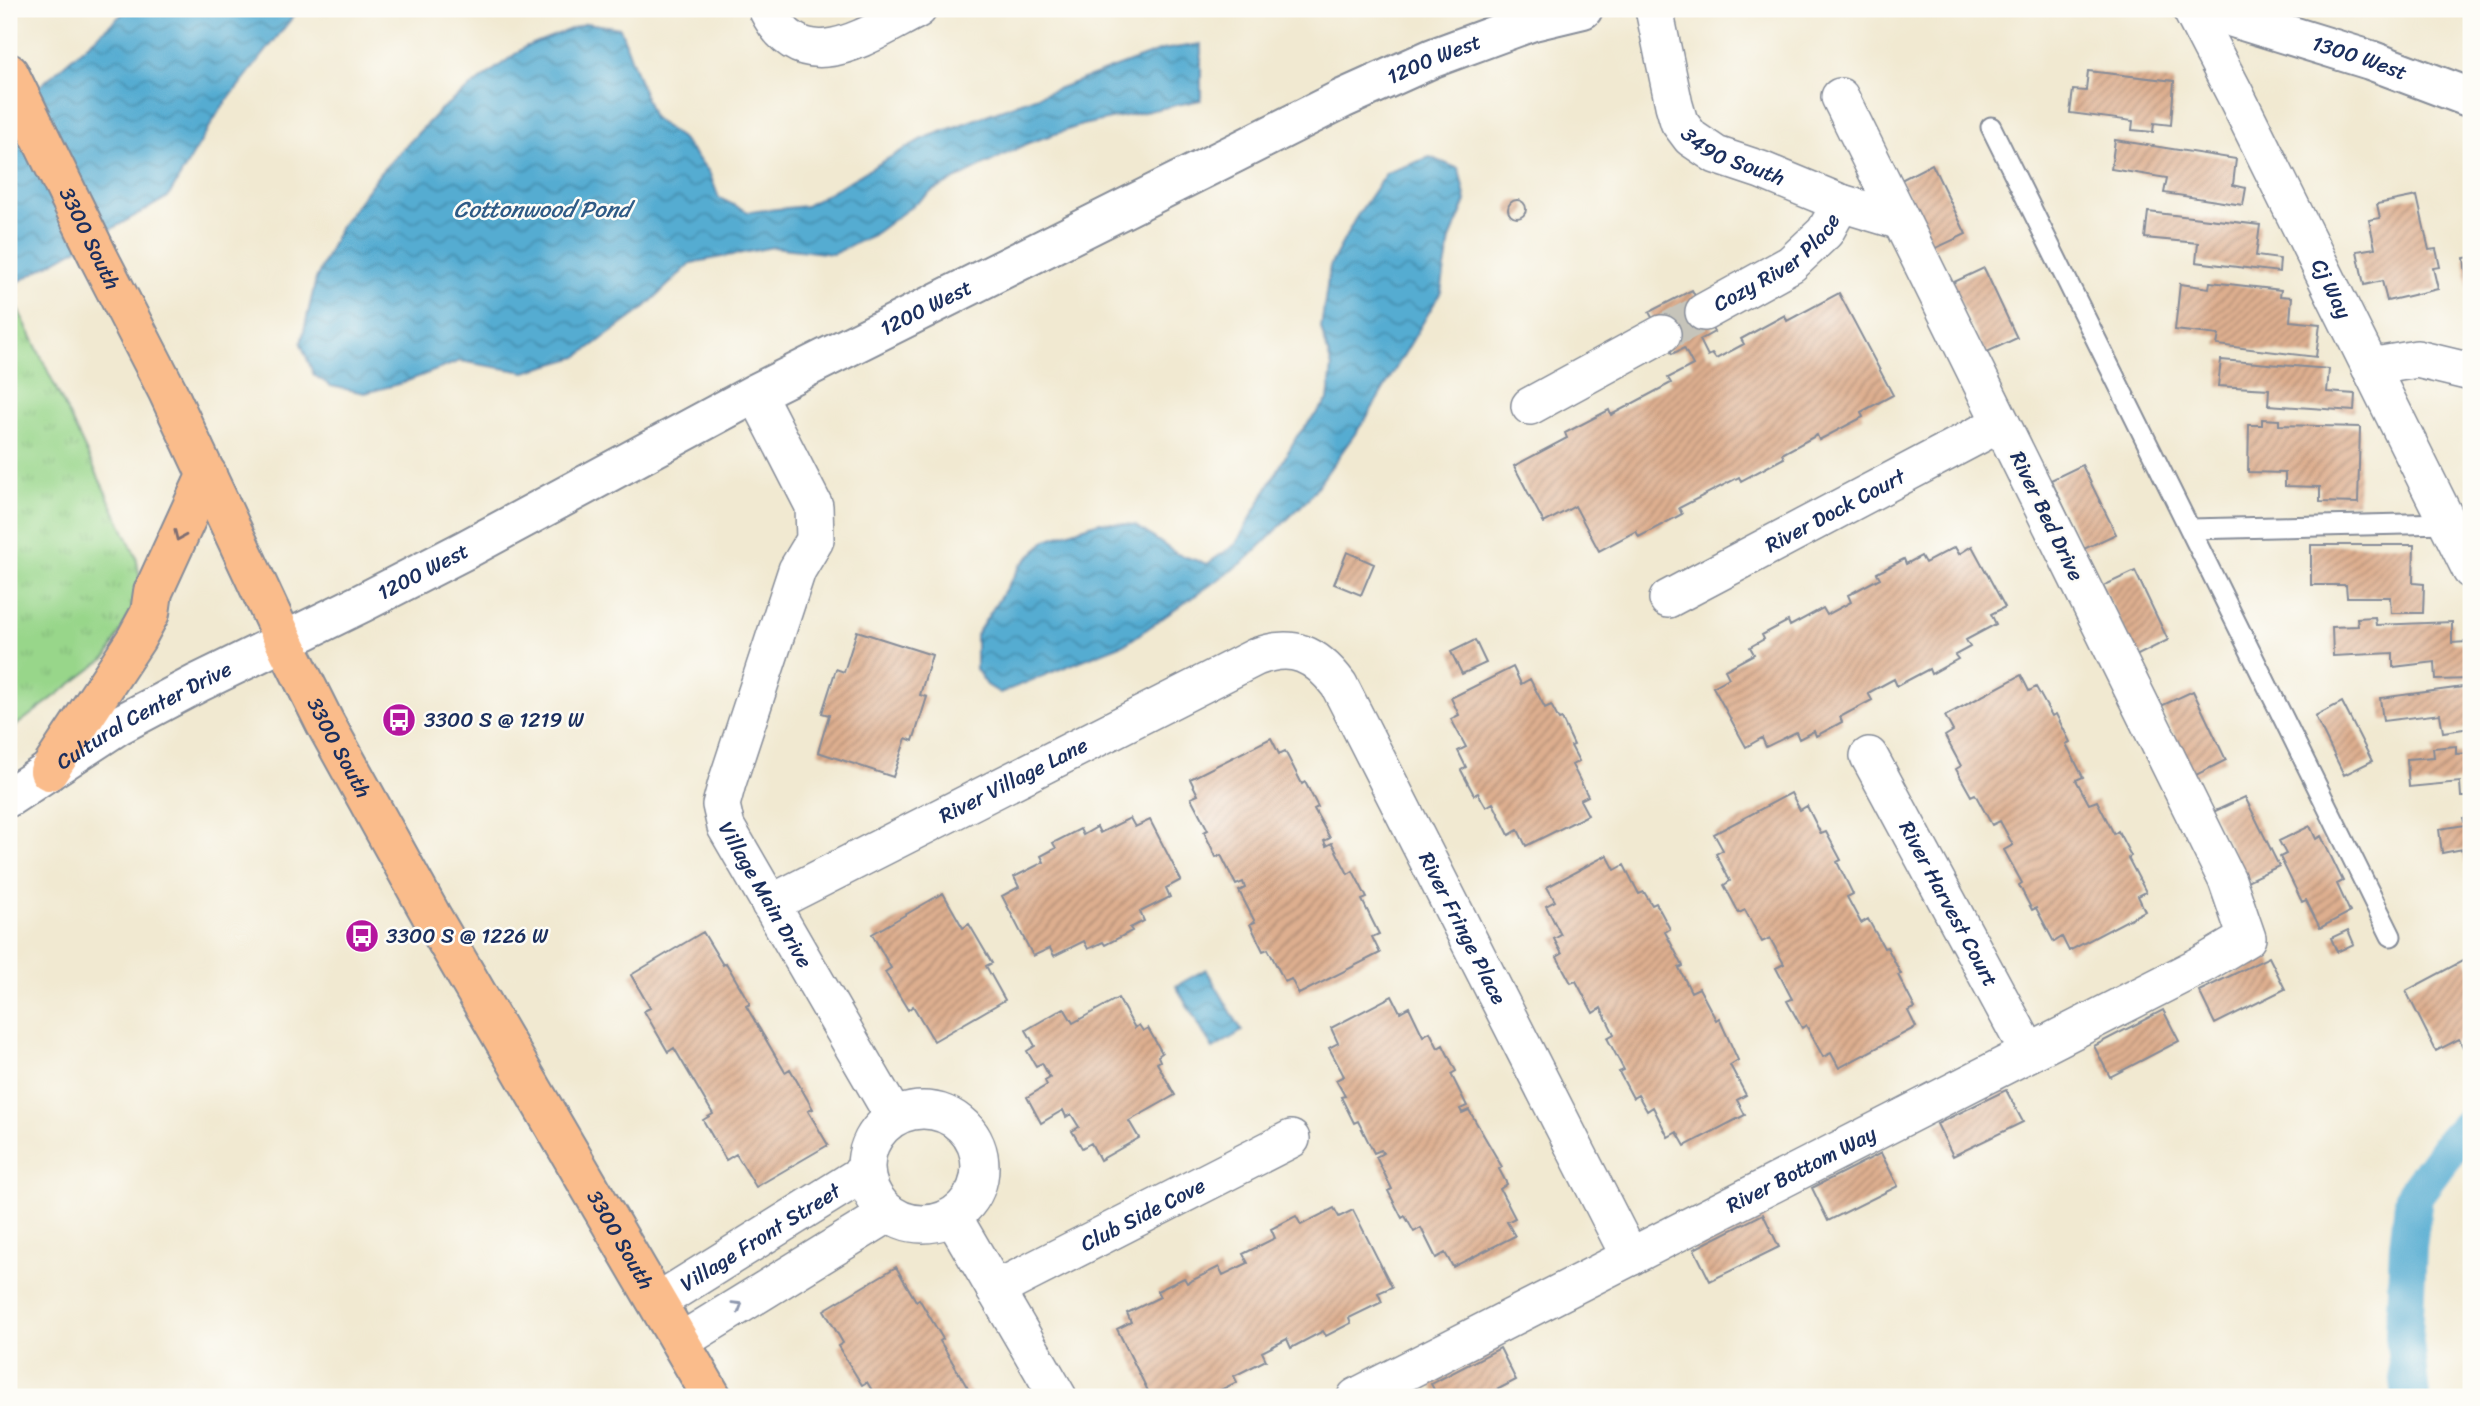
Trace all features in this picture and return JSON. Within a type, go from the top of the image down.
[{"type":"main road","name":"3300 South","points":[[9,73],[207,474],[325,723],[431,915],[712,1397]]},
{"type":"main road","points":[[49,771],[150,614],[153,592],[207,474]]},
{"type":"street","points":[[767,9],[775,25],[792,40],[810,49],[835,49],[918,9]]},
{"type":"street","name":"1200 West","points":[[284,641],[465,550],[756,393],[1342,99],[1433,58],[1533,22],[1583,9]]},
{"type":"street","name":"3490 South","points":[[1654,9],[1679,122],[1692,138],[1716,155],[1841,202],[1901,221]]},
{"type":"street","name":"Cj Way","points":[[2190,9],[2235,94],[2471,570]]},
{"type":"street","name":"1300 West","points":[[2204,9],[2370,60],[2471,98]]},
{"type":"street","name":"River Bed Drive","points":[[1840,97],[2227,880],[2247,938]]},
{"type":"street","name":"Cozy River Place","points":[[1704,312],[1791,264],[1825,232],[1841,202]]},
{"type":"street","points":[[1530,406],[1661,334]]},
{"type":"street","points":[[2370,367],[2417,359],[2471,372]]},
{"type":"street","name":"Village Main Drive","points":[[756,393],[814,506],[815,540],[797,570],[721,805],[726,827],[894,1117]]},
{"type":"street","name":"River Dock Court","points":[[1668,599],[2001,423]]},
{"type":"street","name":"Cultural Center Drive","points":[[9,797],[117,726],[284,641]]},
{"type":"street","name":"River Fringe Place","points":[[1256,657],[1272,651],[1291,651],[1311,656],[1326,667],[1339,685],[1630,1257]]},
{"type":"street","name":"River Village Lane","points":[[770,904],[1256,657]]},
{"type":"street","name":"River Harvest Court","points":[[1869,756],[2029,1053]]},
{"type":"street","name":"River Bottom Way","points":[[1356,1397],[2203,964],[2247,938]]},
{"type":"street","points":[[913,1111],[933,1111],[952,1117],[967,1130],[977,1147],[980,1167],[977,1186],[968,1204],[953,1217],[931,1224],[909,1223],[888,1213],[877,1202],[869,1188],[865,1172],[868,1150],[878,1131],[894,1117],[913,1111]]},
{"type":"street","name":"Club Side Cove","points":[[995,1290],[1291,1139]]},
{"type":"street","name":"Village Front Street","points":[[656,1302],[865,1172]]},
{"type":"street","points":[[680,1342],[888,1213]]},
{"type":"street","points":[[953,1217],[1058,1397]]},
{"type":"lane","points":[[1992,127],[2391,936]]},
{"type":"lane","points":[[2190,528],[2448,523]]},
{"type":"green space","points":[[13,298],[136,556],[142,590],[107,657],[9,731],[9,300]]},
{"type":"water","points":[[128,9],[299,9],[219,111],[168,197],[9,287],[9,104],[32,93]]},
{"type":"water","name":"Cottonwood Pond","points":[[586,23],[620,28],[653,118],[681,138],[709,172],[719,198],[748,212],[806,206],[922,139],[1162,50],[1201,44],[1201,100],[1082,125],[1028,143],[932,191],[873,235],[833,254],[773,247],[691,263],[642,310],[577,357],[525,372],[460,361],[402,383],[365,393],[331,386],[314,375],[301,344],[316,279],[340,227],[380,173],[441,109],[525,47]]},
{"type":"water","points":[[1430,157],[1459,169],[1466,201],[1450,239],[1441,292],[1367,417],[1308,499],[1245,561],[1128,642],[1000,693],[987,685],[976,669],[976,635],[1021,565],[1046,540],[1099,522],[1135,525],[1177,554],[1207,564],[1236,544],[1297,436],[1328,400],[1332,367],[1321,328],[1330,266],[1355,219],[1386,173]]},
{"type":"water","points":[[1206,969],[1242,1031],[1213,1049],[1176,986]]},
{"type":"building","points":[[2088,71],[2174,81],[2171,125],[2154,123],[2153,132],[2132,130],[2133,121],[2070,113],[2073,90],[2086,91]]},
{"type":"building","points":[[2115,140],[2236,159],[2233,185],[2246,188],[2243,205],[2164,193],[2167,178],[2111,169]]},
{"type":"building","points":[[1932,164],[1966,234],[1934,249],[1901,180]]},
{"type":"building","points":[[2417,196],[2429,250],[2436,249],[2440,267],[2433,268],[2438,289],[2387,301],[2382,281],[2364,285],[2357,251],[2375,248],[2369,220],[2380,218],[2377,204]]},
{"type":"building","points":[[1517,200],[1523,203],[1526,209],[1523,215],[1517,218],[1511,215],[1508,209],[1511,203]]},
{"type":"building","points":[[2148,212],[2260,225],[2256,256],[2280,259],[2279,272],[2196,262],[2198,243],[2145,238]]},
{"type":"building","points":[[2471,257],[2471,289],[2468,290],[2464,258]]},
{"type":"building","points":[[1984,268],[2017,338],[1985,353],[1952,283]]},
{"type":"building","points":[[2210,282],[2281,290],[2280,296],[2292,297],[2290,321],[2320,324],[2316,357],[2217,345],[2219,335],[2175,330],[2180,284],[2209,288]]},
{"type":"building","points":[[1692,290],[1714,332],[1700,340],[1708,356],[1712,354],[1716,359],[1744,344],[1741,339],[1785,315],[1787,321],[1839,293],[1893,395],[1861,412],[1863,417],[1819,440],[1817,435],[1782,454],[1784,458],[1741,481],[1739,477],[1679,508],[1682,514],[1639,537],[1636,531],[1599,551],[1575,506],[1544,523],[1514,466],[1567,438],[1565,433],[1609,410],[1611,415],[1671,383],[1668,378],[1693,365],[1684,348],[1672,354],[1649,312]]},
{"type":"building","points":[[2221,360],[2329,369],[2327,392],[2355,394],[2354,411],[2268,405],[2269,389],[2218,386]]},
{"type":"building","points":[[2262,419],[2279,420],[2279,425],[2360,427],[2358,503],[2320,502],[2320,487],[2285,486],[2285,473],[2248,472],[2249,425],[2262,425]]},
{"type":"building","points":[[2082,465],[2116,534],[2084,549],[2051,480]]},
{"type":"building","points":[[2311,545],[2414,545],[2413,583],[2424,584],[2423,613],[2391,613],[2390,597],[2347,597],[2346,585],[2311,585]]},
{"type":"building","points":[[1972,546],[2005,607],[1991,614],[1996,624],[1966,640],[1970,647],[1955,655],[1958,659],[1931,674],[1929,669],[1897,686],[1894,679],[1868,693],[1872,700],[1840,717],[1842,722],[1816,736],[1814,731],[1799,739],[1796,732],[1766,747],[1762,738],[1746,747],[1713,687],[1729,678],[1725,670],[1754,654],[1750,647],[1764,639],[1762,635],[1788,621],[1790,626],[1823,608],[1827,615],[1851,602],[1848,595],[1880,578],[1877,573],[1904,559],[1906,564],[1921,556],[1925,563],[1955,547],[1959,554]]},
{"type":"building","points":[[1347,552],[1374,564],[1361,595],[1334,584]]},
{"type":"building","points":[[2135,571],[2168,640],[2136,656],[2103,586]]},
{"type":"building","points":[[2375,617],[2376,625],[2452,622],[2452,643],[2467,642],[2469,679],[2436,680],[2435,662],[2393,667],[2393,653],[2333,656],[2332,627],[2358,626],[2357,618]]},
{"type":"building","points":[[857,631],[932,655],[920,695],[927,697],[913,741],[906,738],[893,777],[818,752],[829,715],[822,713],[836,669],[844,672]]},
{"type":"building","points":[[1475,640],[1486,663],[1462,674],[1451,652]]},
{"type":"building","points":[[1513,667],[1521,684],[1530,679],[1545,708],[1551,705],[1559,720],[1562,719],[1579,761],[1572,765],[1588,796],[1580,800],[1588,815],[1526,846],[1518,830],[1509,835],[1493,803],[1486,807],[1478,793],[1474,795],[1461,770],[1466,767],[1458,751],[1466,747],[1451,719],[1459,715],[1451,698]]},
{"type":"building","points":[[2021,675],[2029,691],[2036,687],[2052,716],[2056,714],[2070,742],[2066,744],[2083,777],[2076,780],[2089,804],[2097,801],[2114,834],[2118,831],[2131,856],[2128,858],[2146,892],[2138,896],[2145,911],[2069,951],[2062,937],[2054,942],[2036,908],[2032,910],[2019,885],[2022,883],[2004,850],[2013,845],[2000,821],[1992,825],[1975,794],[1971,796],[1956,769],[1961,766],[1945,736],[1953,731],[1945,716]]},
{"type":"building","points":[[2471,686],[2471,728],[2443,732],[2440,714],[2383,721],[2380,698]]},
{"type":"building","points":[[2193,691],[2226,760],[2194,776],[2161,706]]},
{"type":"building","points":[[2342,702],[2372,761],[2344,775],[2315,716]]},
{"type":"building","points":[[1271,738],[1279,754],[1285,751],[1302,784],[1305,782],[1318,807],[1314,809],[1330,838],[1324,841],[1326,846],[1332,843],[1348,874],[1353,871],[1367,898],[1362,900],[1379,934],[1372,937],[1380,953],[1299,994],[1291,979],[1285,982],[1268,949],[1263,951],[1250,924],[1255,922],[1239,891],[1245,888],[1243,882],[1236,885],[1221,855],[1216,857],[1204,832],[1208,830],[1191,798],[1198,795],[1190,779]]},
{"type":"building","points":[[2456,746],[2456,754],[2471,753],[2471,797],[2461,797],[2460,782],[2409,787],[2407,759],[2434,757],[2433,748]]},
{"type":"building","points":[[1791,793],[1800,810],[1807,806],[1821,834],[1826,832],[1841,860],[1837,862],[1853,894],[1847,897],[1861,923],[1868,919],[1884,948],[1887,947],[1915,1008],[1908,1011],[1916,1027],[1839,1068],[1831,1053],[1823,1057],[1806,1025],[1802,1028],[1787,1001],[1792,999],[1776,968],[1784,964],[1770,938],[1762,942],[1745,910],[1739,913],[1724,885],[1730,881],[1716,854],[1723,850],[1714,834]]},
{"type":"building","points":[[2245,797],[2279,866],[2247,881],[2213,812]]},
{"type":"building","points":[[2471,816],[2471,862],[2465,863],[2463,849],[2442,853],[2439,829],[2465,825],[2463,818]]},
{"type":"building","points":[[1130,818],[1135,827],[1150,820],[1181,880],[1166,888],[1170,897],[1140,912],[1144,921],[1130,928],[1132,931],[1105,945],[1103,942],[1088,949],[1084,941],[1054,956],[1050,948],[1033,956],[1002,896],[1019,887],[1014,877],[1044,862],[1041,856],[1056,848],[1053,843],[1080,829],[1083,835],[1097,827],[1100,833]]},
{"type":"building","points":[[2310,826],[2316,839],[2321,836],[2343,881],[2337,884],[2350,912],[2320,928],[2306,900],[2302,902],[2280,857],[2286,854],[2279,841]]},
{"type":"building","points":[[1607,855],[1615,870],[1624,865],[1639,894],[1644,892],[1652,905],[1656,903],[1670,929],[1665,932],[1683,966],[1679,968],[1691,992],[1699,988],[1716,1020],[1719,1018],[1738,1060],[1730,1065],[1746,1095],[1737,1100],[1745,1115],[1685,1146],[1677,1132],[1668,1137],[1653,1107],[1647,1111],[1638,1095],[1633,1098],[1619,1072],[1624,1070],[1607,1038],[1614,1034],[1601,1008],[1593,1013],[1576,981],[1571,983],[1557,957],[1562,954],[1554,939],[1561,935],[1546,906],[1555,901],[1547,887]]},
{"type":"building","points":[[943,893],[963,928],[969,924],[992,963],[986,966],[1005,1000],[934,1041],[913,1006],[908,1010],[885,972],[891,968],[872,934]]},
{"type":"building","points":[[2348,930],[2354,944],[2337,952],[2331,938]]},
{"type":"building","points":[[703,932],[723,965],[726,963],[750,1004],[746,1006],[785,1072],[790,1069],[813,1109],[808,1111],[828,1145],[756,1187],[736,1154],[726,1160],[703,1120],[713,1114],[674,1048],[668,1052],[644,1011],[650,1008],[631,975]]},
{"type":"building","points":[[2269,957],[2285,989],[2215,1024],[2199,991]]},
{"type":"building","points":[[2466,959],[2471,969],[2471,1055],[2468,1057],[2459,1039],[2436,1051],[2406,991]]},
{"type":"building","points":[[1392,996],[1400,1012],[1409,1007],[1423,1036],[1430,1032],[1438,1048],[1443,1045],[1456,1071],[1451,1074],[1467,1106],[1460,1109],[1462,1113],[1469,1110],[1502,1167],[1499,1169],[1507,1184],[1500,1189],[1515,1218],[1507,1222],[1515,1236],[1453,1267],[1445,1253],[1436,1258],[1421,1228],[1414,1232],[1405,1216],[1402,1218],[1388,1191],[1392,1189],[1376,1157],[1383,1153],[1381,1150],[1374,1153],[1358,1121],[1354,1123],[1341,1097],[1345,1096],[1336,1080],[1344,1076],[1329,1048],[1338,1043],[1331,1028]]},
{"type":"building","points":[[1118,998],[1135,1028],[1139,1025],[1143,1031],[1148,1028],[1162,1053],[1158,1056],[1160,1061],[1157,1063],[1175,1095],[1129,1121],[1139,1138],[1100,1160],[1091,1143],[1082,1148],[1072,1131],[1079,1127],[1071,1114],[1066,1117],[1063,1110],[1041,1123],[1027,1097],[1047,1085],[1045,1081],[1050,1078],[1042,1063],[1036,1066],[1027,1051],[1035,1046],[1026,1030],[1064,1008],[1073,1023]]},
{"type":"building","points":[[2163,1010],[2179,1041],[2110,1077],[2094,1046]]},
{"type":"building","points":[[2006,1090],[2023,1122],[1953,1156],[1937,1124]]},
{"type":"building","points":[[1881,1153],[1898,1186],[1828,1221],[1812,1188]]},
{"type":"building","points":[[1334,1208],[1339,1217],[1353,1210],[1392,1287],[1378,1293],[1382,1302],[1349,1318],[1351,1323],[1326,1336],[1323,1331],[1291,1348],[1287,1339],[1262,1352],[1266,1360],[1234,1376],[1237,1382],[1210,1395],[1207,1390],[1193,1397],[1151,1397],[1117,1329],[1131,1322],[1127,1313],[1160,1297],[1157,1291],[1184,1278],[1187,1283],[1219,1267],[1223,1275],[1248,1263],[1243,1254],[1275,1238],[1271,1229],[1296,1216],[1301,1225]]},
{"type":"building","points":[[1763,1214],[1779,1247],[1710,1281],[1694,1249]]},
{"type":"building","points":[[896,1267],[943,1339],[940,1341],[973,1397],[876,1397],[867,1382],[862,1385],[838,1346],[843,1343],[824,1310]]},
{"type":"building","points":[[1500,1348],[1516,1380],[1483,1397],[1438,1397],[1431,1384]]},
{"type":"waterway","points":[[2411,1397],[2404,1335],[2408,1246],[2414,1195],[2454,1141],[2471,1125]]},
{"type":"tunnel","points":[[1662,334],[1704,312]]},
{"type":"place","name":"3300 S @ 1219 W","points":[[399,720]]},
{"type":"place","name":"3300 S @ 1226 W","points":[[362,936]]}]
